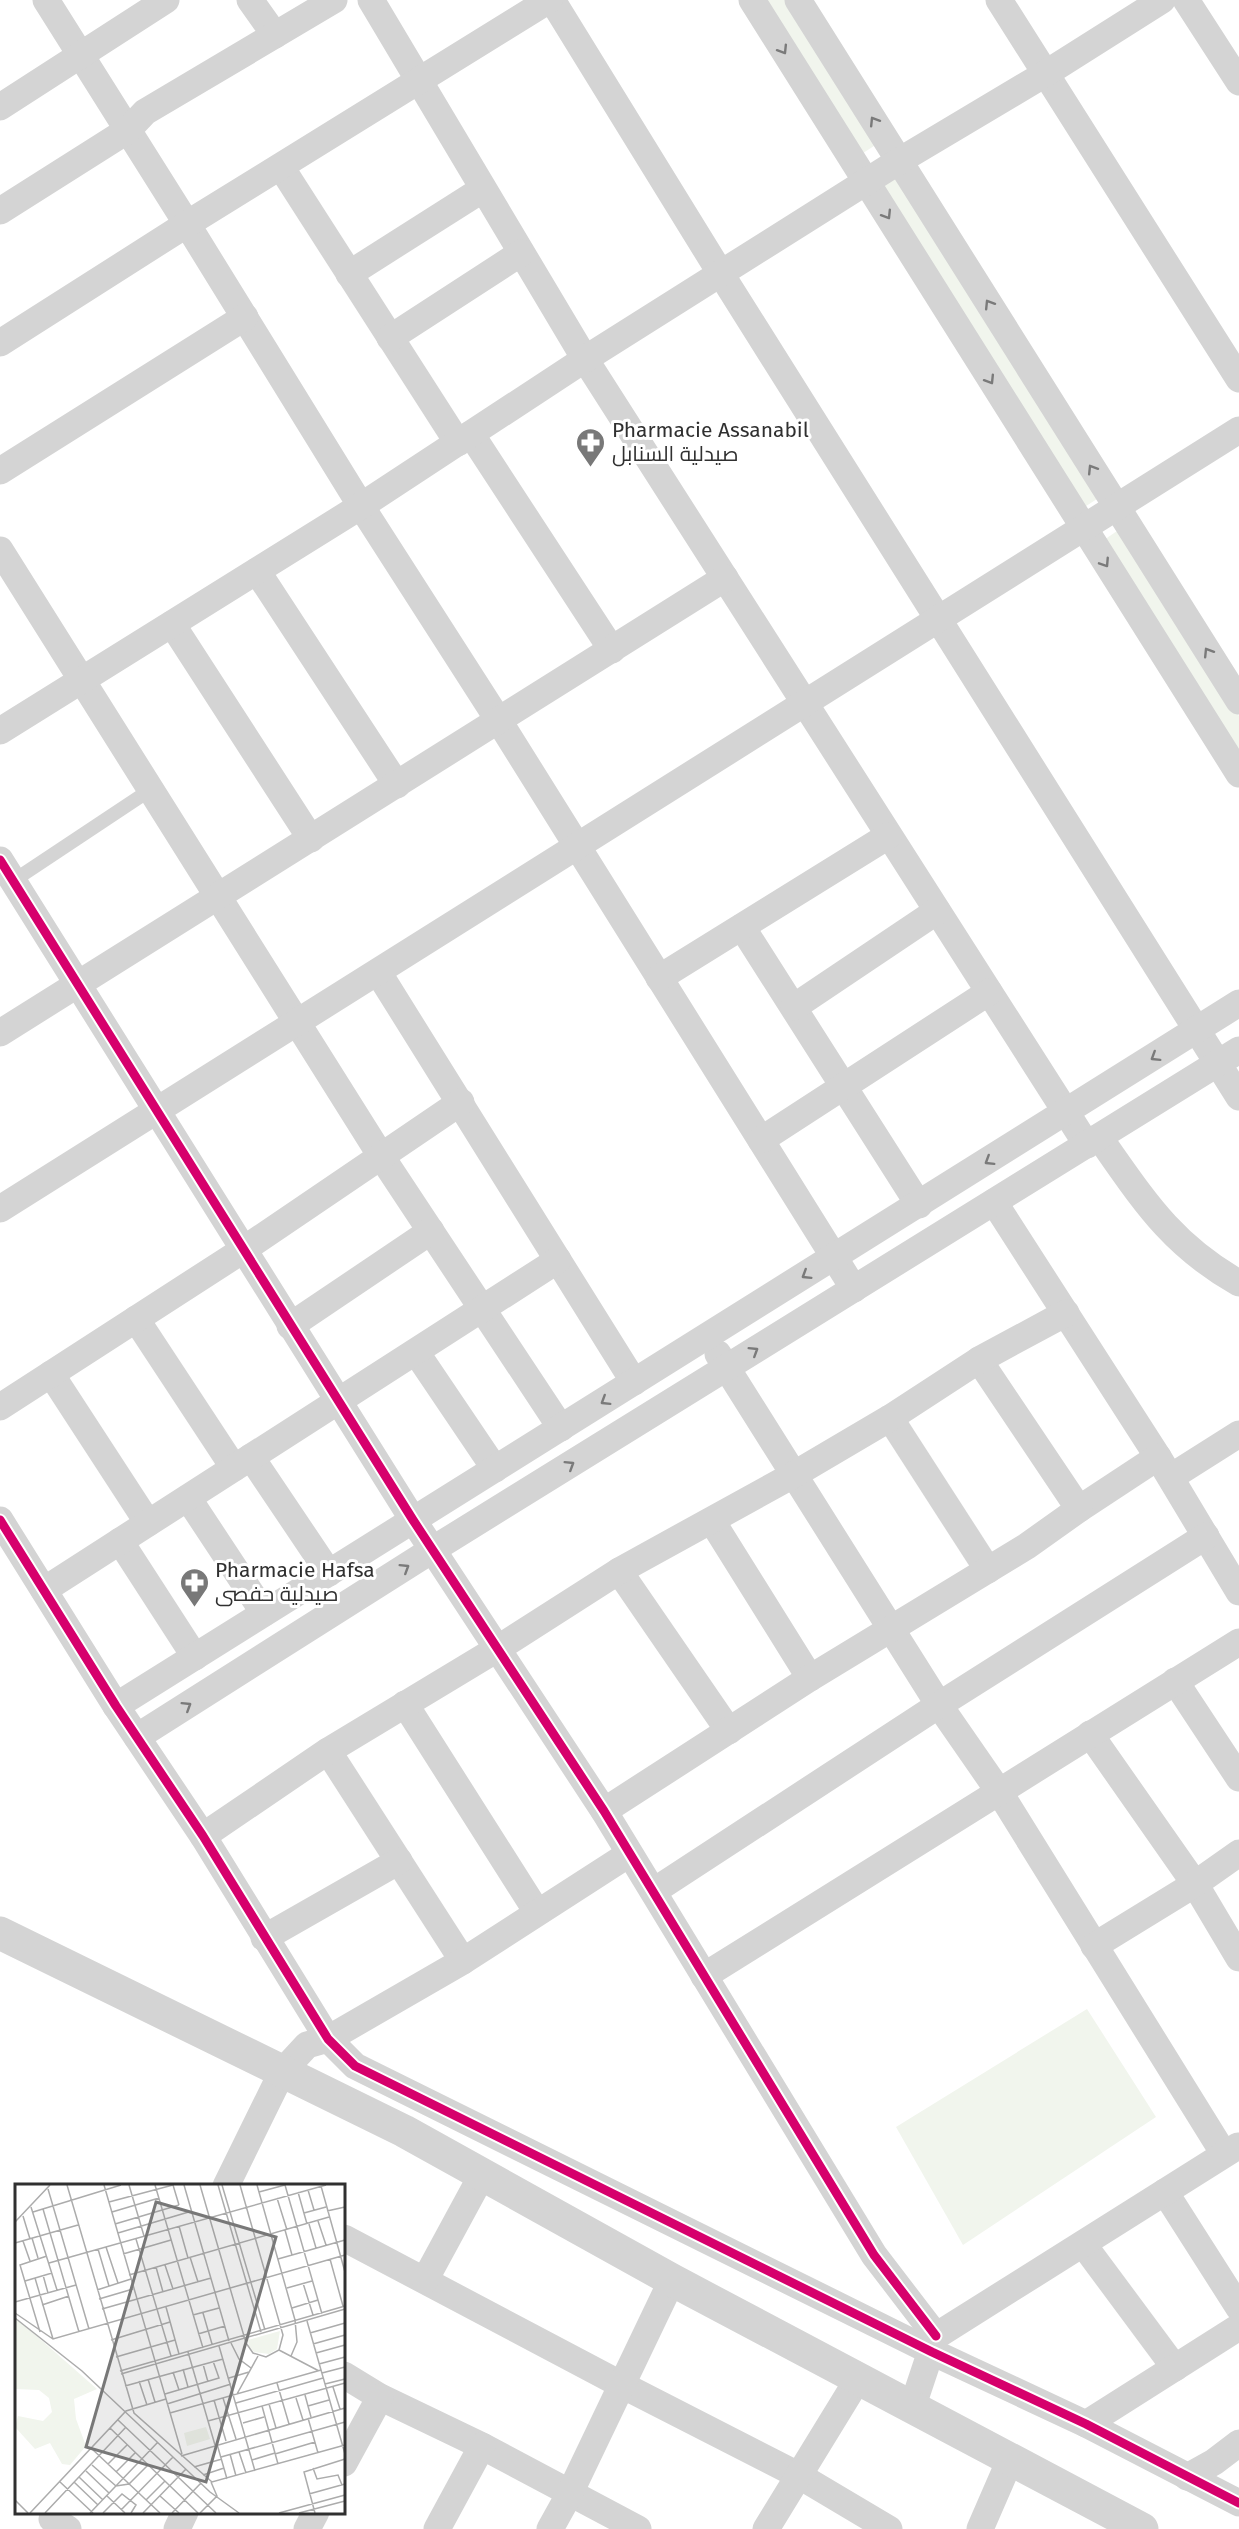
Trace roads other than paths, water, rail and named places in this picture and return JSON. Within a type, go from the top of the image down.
[{"type":"street","points":[[46,0],[188,224],[361,506],[500,721],[854,1289]]},
{"type":"street","points":[[0,107],[166,0]]},
{"type":"street","points":[[250,0],[275,35]]},
{"type":"street","points":[[0,211],[128,130],[145,112],[334,0]]},
{"type":"street","points":[[371,0],[418,83],[585,359],[888,836],[1067,1112],[1164,1226],[1186,1247],[1239,1283]]},
{"type":"street","points":[[0,343],[551,0],[1196,1031],[1228,1057],[1239,1097]]},
{"type":"street","points":[[752,0],[1239,774]]},
{"type":"street","points":[[798,0],[1239,701]]},
{"type":"street","points":[[999,0],[1239,379]]},
{"type":"street","points":[[0,731],[361,506],[585,359],[899,161],[1045,74],[1162,0]]},
{"type":"street","points":[[1186,0],[1239,82]]},
{"type":"street","points":[[281,167],[390,338],[464,438],[612,650]]},
{"type":"street","points":[[349,274],[483,189]]},
{"type":"street","points":[[390,338],[521,253]]},
{"type":"street","points":[[0,471],[244,317]]},
{"type":"street","points":[[0,1209],[1239,430]]},
{"type":"street","points":[[0,550],[8,582],[82,680],[296,1024],[561,1428]]},
{"type":"street","points":[[257,571],[397,786]]},
{"type":"street","points":[[0,1034],[725,578]]},
{"type":"street","points":[[172,624],[311,839]]},
{"type":"street","points":[[659,978],[888,836]]},
{"type":"street","points":[[8,883],[158,1110],[290,1326],[432,1550],[604,1811],[874,2255],[934,2344]]},
{"type":"street","points":[[794,1007],[937,911]]},
{"type":"street","points":[[742,927],[919,1205]]},
{"type":"street","points":[[378,972],[634,1382]]},
{"type":"street","points":[[761,1140],[989,992]]},
{"type":"street","points":[[116,1706],[1239,1003]]},
{"type":"street","points":[[137,1737],[432,1550],[1228,1057]]},
{"type":"street","points":[[0,1407],[243,1250],[460,1102]]},
{"type":"street","points":[[994,1202],[1164,1467],[1239,1592]]},
{"type":"street","points":[[290,1326],[431,1231]]},
{"type":"street","points":[[44,1590],[558,1260]]},
{"type":"street","points":[[203,1836],[328,1751],[497,1649],[619,1570],[795,1474],[890,1418],[979,1360],[1066,1313]]},
{"type":"street","points":[[136,1319],[242,1463],[329,1573]]},
{"type":"street","points":[[707,1337],[939,1705],[1000,1793],[1094,1946],[1232,2150],[1083,2244],[934,2344],[912,2408]]},
{"type":"street","points":[[416,1352],[495,1469]]},
{"type":"street","points":[[979,1360],[1079,1509]]},
{"type":"street","points":[[51,1374],[148,1523]]},
{"type":"street","points":[[890,1418],[988,1570]]},
{"type":"street","points":[[604,1811],[810,1678],[1027,1546],[1079,1509],[1164,1467],[1239,1434]]},
{"type":"street","points":[[188,1498],[264,1613]]},
{"type":"street","points":[[0,1520],[116,1706],[203,1836],[328,2039],[363,2072],[934,2344],[1239,2503]]},
{"type":"street","points":[[712,1521],[810,1678]]},
{"type":"street","points":[[654,1891],[939,1705],[1206,1536]]},
{"type":"street","points":[[120,1542],[195,1657]]},
{"type":"street","points":[[619,1570],[729,1731]]},
{"type":"street","points":[[704,1976],[1239,1642]]},
{"type":"street","points":[[1175,1681],[1239,1778]]},
{"type":"street","points":[[405,1704],[537,1912]]},
{"type":"street","points":[[1090,1734],[1195,1884],[1239,1958]]},
{"type":"street","points":[[328,1751],[464,1961]]},
{"type":"street","points":[[1094,1946],[1195,1884],[1239,1853]]},
{"type":"street","points":[[232,2184],[282,2072],[307,2045],[328,2039],[464,1961],[629,1854]]},
{"type":"street","points":[[264,1938],[399,1861]]},
{"type":"street","points":[[0,1933],[404,2131],[672,2280],[1142,2529]]},
{"type":"street","points":[[425,2280],[483,2173]]},
{"type":"street","points":[[1165,2192],[1239,2308]]},
{"type":"street","points":[[345,2239],[798,2475],[889,2529]]},
{"type":"street","points":[[1083,2244],[1175,2368]]},
{"type":"street","points":[[550,2529],[570,2493],[672,2280]]},
{"type":"street","points":[[1086,2424],[1239,2327]]},
{"type":"street","points":[[345,2376],[380,2397],[482,2446],[637,2529]]},
{"type":"street","points":[[766,2529],[858,2379]]},
{"type":"street","points":[[345,2461],[380,2397]]},
{"type":"street","points":[[1187,2477],[1214,2462],[1239,2443]]},
{"type":"street","points":[[437,2529],[482,2446]]},
{"type":"street","points":[[980,2529],[1010,2460]]},
{"type":"street","points":[[177,2529],[184,2514]]},
{"type":"street","points":[[307,2529],[315,2514]]},
{"type":"lane","points":[[8,883],[150,790]]},
{"type":"place","name":"Pharmacie Assanabil صيدلية السنابل","points":[[591,468]]},
{"type":"place","name":"Pharmacie Hafsa صيدلية حفصى","points":[[194,1608]]}]
